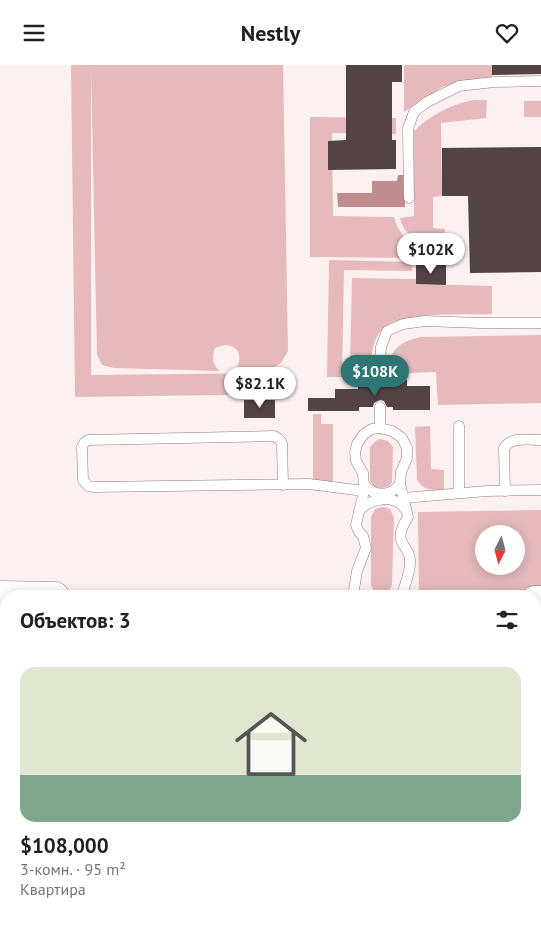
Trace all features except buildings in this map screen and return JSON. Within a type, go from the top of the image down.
[{"type":"lane","points":[[409,198],[408,128],[414,112],[427,102],[459,86],[494,82],[541,81]]},
{"type":"lane","points":[[379,380],[381,347],[387,331],[403,324],[425,321],[541,323]]},
{"type":"lane","points":[[380,407],[380,428]]},
{"type":"lane","points":[[459,426],[459,493]]},
{"type":"lane","points":[[354,590],[357,571],[366,548],[363,536],[356,525],[364,488],[363,473],[356,461],[355,452],[357,444],[364,434],[372,429],[380,428],[392,431],[402,438],[406,448],[407,459],[401,472],[400,484],[408,517],[400,532],[401,540],[410,559],[410,566],[403,590]]},
{"type":"lane","points":[[283,485],[282,443],[274,436],[88,440],[82,447],[83,481],[94,487],[283,485],[309,484],[364,488],[381,494],[392,492],[400,484]]},
{"type":"lane","points":[[505,491],[504,448],[508,442],[515,439],[541,440]]},
{"type":"lane","points":[[403,498],[459,493],[541,490]]},
{"type":"lane","points":[[358,512],[365,504],[378,500],[395,501],[402,504],[408,512]]},
{"type":"shaded area","points":[[71,65],[283,65],[288,351],[281,363],[270,370],[235,370],[239,358],[239,353],[236,349],[227,345],[215,348],[214,363],[220,371],[114,368],[102,365],[97,355],[91,68],[91,375],[292,373],[292,394],[75,397]]},
{"type":"shaded area","points":[[404,65],[492,65],[492,79],[461,81],[442,87],[404,112]]},
{"type":"shaded area","points":[[474,100],[487,100],[486,118],[441,123],[442,196],[433,197],[433,228],[445,229],[445,259],[421,258],[418,245],[405,230],[400,218],[414,216],[414,131],[442,111]]},
{"type":"shaded area","points":[[524,101],[541,101],[541,117],[524,117]]},
{"type":"shaded area","points":[[310,117],[396,118],[396,134],[332,133],[333,216],[394,217],[400,230],[415,248],[416,258],[310,257]]},
{"type":"shaded area","points":[[398,175],[405,175],[405,207],[338,207],[337,193],[372,193],[372,181],[397,181]]},
{"type":"shaded area","points":[[329,260],[412,262],[412,271],[344,270],[342,377],[327,377]]},
{"type":"shaded area","points":[[352,278],[416,279],[416,284],[492,286],[492,314],[421,316],[395,321],[386,326],[376,339],[371,365],[350,364]]},
{"type":"shaded area","points":[[541,335],[541,403],[438,405],[436,372],[386,374],[390,359],[396,349],[405,342],[420,337]]},
{"type":"shaded area","points":[[313,414],[321,414],[321,424],[333,424],[333,483],[313,482]]},
{"type":"shaded area","points":[[430,426],[431,469],[444,470],[444,490],[425,488],[417,480],[415,427]]},
{"type":"shaded area","points":[[380,439],[388,441],[393,447],[392,482],[388,486],[381,488],[374,487],[370,481],[370,447]]},
{"type":"shaded area","points":[[382,507],[390,509],[394,518],[392,585],[389,590],[374,590],[371,585],[371,517],[375,509]]},
{"type":"shaded area","points":[[541,510],[541,590],[419,590],[418,512]]}]
